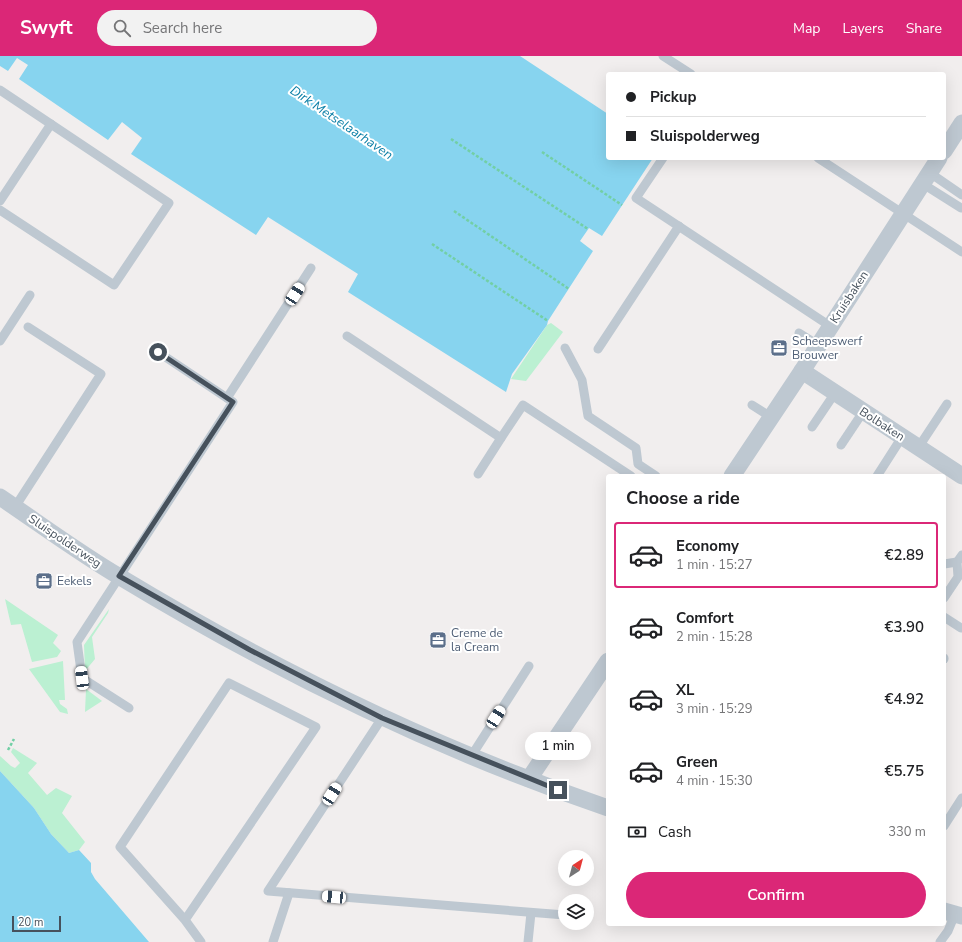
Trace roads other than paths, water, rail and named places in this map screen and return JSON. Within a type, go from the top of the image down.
[{"type":"street","points":[[946,148],[962,123]]},
{"type":"street","name":"Kruisbaken","points":[[733,474],[802,371],[938,160]]},
{"type":"street","name":"Bolbaken","points":[[802,371],[962,476]]},
{"type":"street","name":"Sluispolderweg","points":[[0,497],[119,576],[250,650],[382,718],[529,779],[606,807]]},
{"type":"street","points":[[529,779],[606,664]]},
{"type":"lane","points":[[663,56],[687,72]]},
{"type":"lane","points":[[0,90],[169,203],[114,285],[0,210]]},
{"type":"lane","points":[[0,201],[51,124]]},
{"type":"lane","points":[[662,160],[636,198],[830,326]]},
{"type":"lane","points":[[821,160],[962,252]]},
{"type":"lane","points":[[926,178],[962,195]]},
{"type":"lane","points":[[926,178],[961,208]]},
{"type":"lane","points":[[598,349],[679,226]]},
{"type":"lane","points":[[227,398],[312,268]]},
{"type":"lane","points":[[0,341],[30,295]]},
{"type":"lane","points":[[15,507],[101,374],[28,327]]},
{"type":"lane","points":[[799,333],[818,345]]},
{"type":"lane","points":[[347,336],[501,438]]},
{"type":"lane","points":[[565,348],[582,380],[588,416],[636,448],[638,464],[653,474]]},
{"type":"lane","points":[[129,708],[82,678],[77,642],[233,402],[158,352]]},
{"type":"lane","points":[[812,427],[834,393]]},
{"type":"lane","points":[[918,448],[947,404]]},
{"type":"lane","points":[[478,474],[523,405],[628,474]]},
{"type":"lane","points":[[752,405],[771,417]]},
{"type":"lane","points":[[840,445],[863,412]]},
{"type":"lane","points":[[878,474],[902,437]]},
{"type":"lane","points":[[946,563],[959,558],[958,577],[946,595]]},
{"type":"lane","points":[[946,618],[961,628]]},
{"type":"lane","points":[[472,755],[529,666]]},
{"type":"lane","points":[[185,920],[316,727],[229,684],[120,847],[185,920],[201,942]]},
{"type":"lane","points":[[382,718],[268,891],[531,914],[558,915]]},
{"type":"lane","points":[[946,823],[962,798]]},
{"type":"lane","points":[[273,942],[289,893]]},
{"type":"lane","points":[[528,942],[531,914]]},
{"type":"lane","points":[[940,942],[948,931],[954,914]]},
{"type":"water","name":"Dirk Metselaarhaven","points":[[0,56],[520,56],[606,113],[606,160],[652,160],[602,236],[589,228],[580,241],[593,251],[548,321],[547,325],[512,374],[506,392],[348,292],[358,274],[268,217],[256,235],[131,154],[142,138],[122,122],[108,140],[19,79],[28,65],[17,58],[8,71],[0,66]]},
{"type":"water","points":[[0,771],[34,808],[51,834],[69,853],[79,850],[91,863],[91,872],[95,879],[149,942],[0,942]]},
{"type":"place","name":"Scheepswerf Brouwer","points":[[779,348]]},
{"type":"place","name":"Eekels","points":[[44,581]]},
{"type":"place","name":"Creme de la Cream","points":[[438,640]]}]
